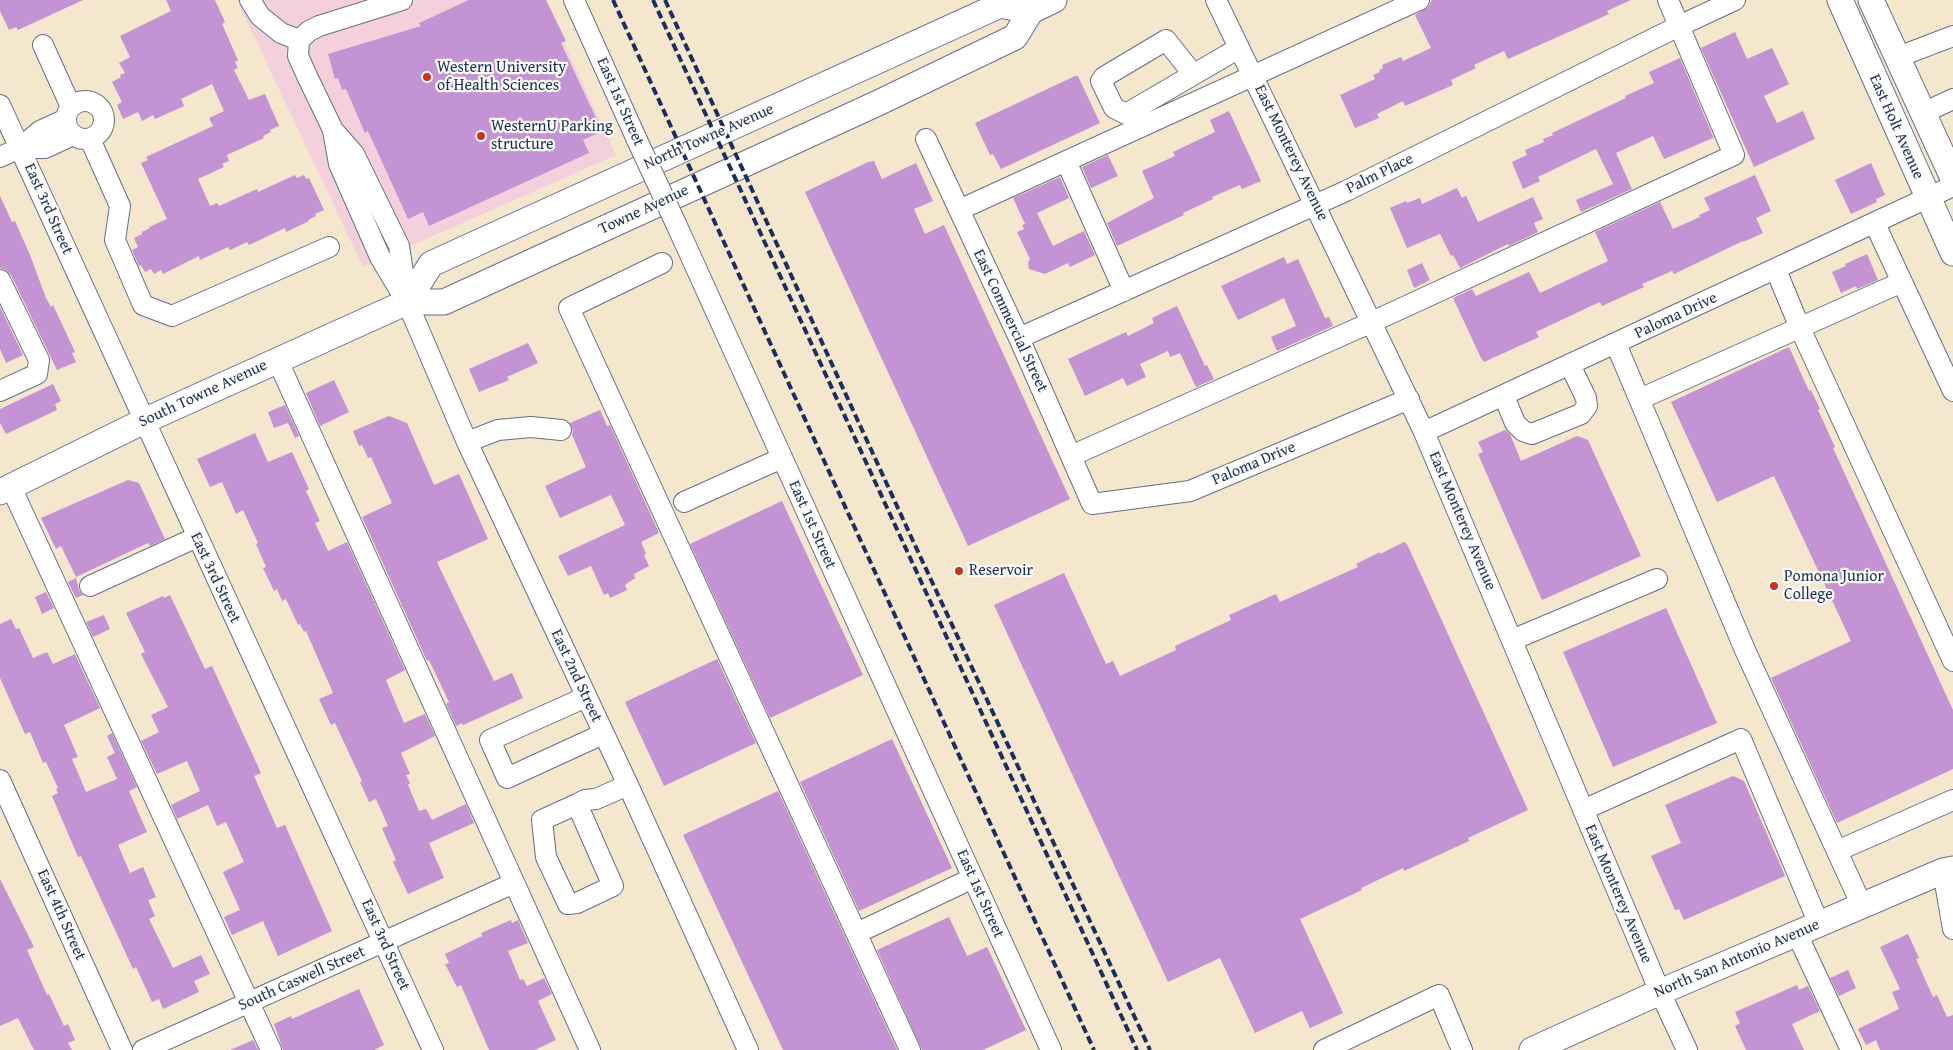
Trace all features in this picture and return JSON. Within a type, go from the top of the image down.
[{"type":"main road","points":[[1031,11],[1054,0]]},
{"type":"main road","name":"East Holt Avenue","points":[[1840,0],[1953,253]]},
{"type":"main road","name":"East Holt Avenue","points":[[1872,0],[1953,178]]},
{"type":"main road","name":"North Towne Avenue","points":[[407,302],[431,264],[1000,4],[1031,11]]},
{"type":"main road","name":"Towne Avenue","points":[[407,302],[444,302],[878,104],[1016,37],[1031,11]]},
{"type":"main road","name":"South Towne Avenue","points":[[6,489],[144,421],[277,359],[407,302]]},
{"type":"main road","name":"North San Antonio Avenue","points":[[1532,1050],[1660,992],[1862,906],[1950,874]]},
{"type":"street","points":[[250,0],[260,16],[281,33],[298,40],[319,26],[402,0]]},
{"type":"street","name":"East 1st Street","points":[[574,0],[1051,1050]]},
{"type":"street","name":"East Monterey Avenue","points":[[1216,0],[1424,432],[1660,992],[1687,1050]]},
{"type":"street","points":[[959,210],[1419,0]]},
{"type":"street","points":[[1071,456],[1372,322],[1734,155],[1668,0]]},
{"type":"street","name":"Palm Place","points":[[1019,338],[1316,205],[1735,0]]},
{"type":"street","points":[[1898,57],[1953,36]]},
{"type":"street","name":"East 2nd Street","points":[[298,40],[298,56],[333,130],[339,164],[380,257],[407,302],[466,442],[628,785],[748,1050]]},
{"type":"street","points":[[44,45],[75,125],[120,206],[115,240],[144,305],[172,316],[329,247]]},
{"type":"street","points":[[1193,74],[1239,48]]},
{"type":"street","points":[[1923,113],[1953,99]]},
{"type":"street","name":"East 3rd Street","points":[[0,105],[433,1050]]},
{"type":"street","points":[[0,157],[20,148],[46,148],[75,125]]},
{"type":"street","name":"East Commercial Street","points":[[926,139],[1019,338],[1092,504]]},
{"type":"street","points":[[1072,172],[1124,291]]},
{"type":"street","name":"Paloma Drive","points":[[1424,432],[1875,224],[1953,186]]},
{"type":"street","points":[[1875,224],[1952,388]]},
{"type":"street","points":[[662,263],[569,308],[910,1050]]},
{"type":"street","points":[[1776,270],[1800,328],[1953,661]]},
{"type":"street","points":[[0,280],[39,360],[36,374],[0,391]]},
{"type":"street","points":[[1640,399],[1902,282]]},
{"type":"street","points":[[1616,344],[1746,650],[1862,906]]},
{"type":"street","points":[[277,359],[590,1050]]},
{"type":"street","points":[[1504,396],[1515,422],[1523,431],[1532,434],[1581,414],[1587,406],[1586,398],[1570,365]]},
{"type":"street","name":"Paloma Drive","points":[[1092,504],[1190,492],[1409,399]]},
{"type":"street","points":[[466,442],[498,430],[531,427],[561,430]]},
{"type":"street","points":[[684,502],[782,458]]},
{"type":"street","points":[[6,489],[250,1002],[271,1050]]},
{"type":"street","points":[[90,586],[197,537]]},
{"type":"street","points":[[1512,640],[1657,579]]},
{"type":"street","points":[[586,697],[490,740],[507,778],[603,734]]},
{"type":"street","points":[[1583,810],[1741,739],[1851,1050]]},
{"type":"street","name":"East 4th Street","points":[[0,780],[122,1050]]},
{"type":"street","points":[[576,804],[613,886],[577,903],[568,904],[546,857],[542,820],[576,804],[585,800],[596,799],[628,785]]},
{"type":"street","points":[[1837,851],[1953,800]]},
{"type":"street","points":[[1950,874],[1953,929]]},
{"type":"street","points":[[857,933],[973,878]]},
{"type":"street","name":"South Caswell Street","points":[[143,1050],[514,883]]},
{"type":"street","points":[[1324,1050],[1440,995],[1462,1050]]},
{"type":"shaded area","name":"Western University of Health Sciences","points":[[237,0],[544,0],[616,155],[363,267]]},
{"type":"building","points":[[0,0],[83,0],[18,30],[16,27],[9,30],[0,11]]},
{"type":"building","points":[[166,0],[215,0],[225,22],[222,24],[238,60],[235,62],[238,68],[234,70],[249,100],[265,94],[279,126],[270,130],[271,132],[263,136],[264,138],[227,155],[229,161],[222,164],[224,167],[198,179],[210,206],[217,203],[219,206],[257,189],[258,192],[295,175],[297,178],[304,175],[306,179],[309,178],[324,210],[315,214],[316,216],[309,221],[286,232],[285,228],[249,245],[247,242],[230,250],[228,247],[200,260],[199,256],[163,274],[161,270],[154,274],[151,269],[145,272],[141,265],[139,266],[132,250],[138,247],[134,238],[142,234],[149,227],[167,219],[141,163],[148,160],[146,157],[213,126],[209,118],[224,111],[212,84],[181,99],[184,106],[155,119],[153,115],[142,121],[138,112],[123,119],[117,105],[122,102],[112,82],[125,73],[119,63],[130,57],[120,36],[171,11]]},
{"type":"building","name":"Western University of Health Sciences","points":[[469,0],[546,0],[566,41],[561,43],[602,131],[583,140],[589,153],[429,226],[423,212],[408,219],[368,131],[365,133],[346,89],[342,90],[338,78],[335,79],[328,54],[421,26],[419,23]]},
{"type":"building","points":[[1432,0],[1631,0],[1607,11],[1609,14],[1508,59],[1504,51],[1474,65],[1476,68],[1451,80],[1453,85],[1405,106],[1403,101],[1377,114],[1379,118],[1355,128],[1340,95],[1375,79],[1373,75],[1380,72],[1379,70],[1383,68],[1382,65],[1401,57],[1403,61],[1431,48],[1415,15],[1428,7]]},
{"type":"building","points":[[1735,32],[1747,59],[1772,48],[1789,84],[1764,96],[1777,123],[1803,111],[1815,139],[1754,167],[1701,48]]},
{"type":"building","points":[[1680,58],[1714,139],[1664,159],[1653,136],[1616,153],[1632,189],[1581,212],[1576,200],[1613,184],[1596,149],[1538,177],[1540,181],[1523,189],[1512,162],[1527,155],[1525,150],[1544,142],[1543,139],[1553,135],[1552,133],[1654,83],[1649,72]]},
{"type":"building","points":[[1078,76],[1100,123],[1001,169],[993,154],[990,155],[975,123]]},
{"type":"building","points":[[1229,111],[1261,181],[1242,189],[1240,185],[1212,197],[1213,199],[1183,213],[1184,215],[1117,246],[1107,223],[1154,198],[1142,171],[1175,156],[1173,152],[1215,132],[1210,120]]},
{"type":"building","points":[[1108,155],[1118,176],[1091,188],[1082,167]]},
{"type":"building","points":[[874,161],[882,179],[916,163],[933,201],[914,209],[925,234],[944,225],[1070,499],[968,546],[805,192],[868,162]]},
{"type":"building","points":[[1871,163],[1885,195],[1876,199],[1877,202],[1851,214],[1835,180]]},
{"type":"building","points":[[1755,175],[1771,211],[1756,218],[1763,233],[1674,274],[1672,271],[1642,284],[1644,287],[1602,306],[1600,302],[1589,307],[1536,332],[1539,337],[1484,362],[1481,358],[1453,298],[1472,289],[1476,296],[1529,272],[1540,293],[1608,261],[1595,232],[1660,202],[1673,229],[1700,217],[1699,215],[1710,210],[1704,198]]},
{"type":"building","points":[[1060,177],[1069,198],[1037,213],[1053,246],[1084,231],[1095,255],[1070,267],[1068,263],[1045,274],[1029,269],[1028,263],[1030,259],[1017,232],[1024,229],[1022,225],[1025,224],[1013,198]]},
{"type":"building","points":[[1457,188],[1462,198],[1466,196],[1478,222],[1533,197],[1543,219],[1534,223],[1538,232],[1509,246],[1508,244],[1460,268],[1453,255],[1451,256],[1440,234],[1407,248],[1390,208],[1406,201],[1407,203],[1420,198],[1422,204]]},
{"type":"building","points":[[0,196],[12,222],[15,221],[46,298],[51,307],[53,305],[75,352],[72,353],[76,362],[57,370],[11,275],[6,270],[0,268]]},
{"type":"building","points":[[1867,254],[1878,280],[1857,289],[1856,286],[1841,293],[1832,272]]},
{"type":"building","points":[[1284,257],[1287,264],[1298,259],[1325,318],[1329,317],[1333,326],[1277,351],[1271,337],[1296,326],[1284,298],[1238,320],[1221,286]]},
{"type":"building","points":[[1422,263],[1430,280],[1414,288],[1407,270]]},
{"type":"building","points":[[1177,306],[1205,366],[1207,365],[1214,379],[1196,387],[1180,353],[1170,357],[1168,351],[1140,364],[1146,377],[1127,386],[1123,378],[1085,396],[1068,359],[1126,332],[1128,336],[1154,323],[1152,318]]},
{"type":"building","points":[[0,307],[23,355],[6,363],[0,349]]},
{"type":"building","points":[[528,343],[538,363],[507,377],[509,380],[479,392],[469,369]]},
{"type":"building","points":[[1789,347],[1809,391],[1811,390],[1820,409],[1818,410],[1835,447],[1833,448],[1953,710],[1953,769],[1837,823],[1771,678],[1851,641],[1774,476],[1717,502],[1671,402]]},
{"type":"building","points":[[334,380],[349,412],[320,426],[306,393]]},
{"type":"building","points":[[53,384],[61,401],[55,404],[57,410],[6,434],[0,423],[0,409]]},
{"type":"building","points":[[285,405],[299,436],[295,438],[288,423],[274,428],[268,412]]},
{"type":"building","points":[[600,410],[607,426],[610,425],[659,533],[641,542],[649,566],[634,574],[635,578],[625,585],[627,590],[610,598],[608,593],[604,595],[591,566],[568,576],[558,556],[625,525],[611,495],[560,518],[545,486],[586,467],[572,435],[573,431],[570,423]]},
{"type":"building","points":[[389,416],[407,423],[434,485],[459,474],[488,539],[437,562],[494,681],[512,673],[523,698],[463,725],[462,723],[456,726],[446,704],[449,702],[429,660],[427,661],[362,517],[392,503],[371,457],[368,458],[362,445],[359,446],[353,431]]},
{"type":"building","points":[[1505,430],[1510,434],[1521,461],[1577,436],[1588,440],[1641,556],[1542,600],[1478,454],[1483,452],[1478,442]]},
{"type":"building","points":[[255,433],[268,462],[292,452],[309,489],[306,491],[320,521],[315,523],[328,551],[347,542],[405,670],[386,680],[404,723],[425,714],[435,736],[401,753],[410,774],[406,775],[410,783],[408,785],[419,811],[426,809],[432,820],[466,804],[474,823],[429,843],[444,878],[408,894],[393,862],[396,860],[382,828],[388,826],[376,799],[369,802],[360,782],[362,781],[335,723],[331,725],[319,699],[333,693],[306,631],[304,632],[300,624],[298,625],[286,599],[282,601],[277,589],[274,591],[263,568],[266,567],[256,544],[258,543],[243,510],[236,514],[222,482],[210,487],[197,459]]},
{"type":"building","points":[[128,480],[139,483],[165,539],[150,546],[148,543],[76,577],[61,546],[56,549],[41,518]]},
{"type":"building","points":[[782,501],[863,675],[770,718],[690,544]]},
{"type":"building","points":[[1404,542],[1407,544],[1528,810],[1468,838],[1469,841],[1404,871],[1403,868],[1361,888],[1362,890],[1300,919],[1343,1013],[1310,1028],[1302,1011],[1255,1033],[1220,958],[1168,982],[994,605],[1064,573],[1106,664],[1113,661],[1120,676],[1176,650],[1175,646],[1231,620],[1229,615],[1276,594],[1280,602],[1358,567],[1356,564]]},
{"type":"building","points":[[76,578],[79,590],[83,595],[76,598],[68,582]]},
{"type":"building","points":[[46,592],[54,608],[42,614],[35,597]]},
{"type":"building","points":[[170,595],[205,669],[212,666],[261,773],[254,776],[277,828],[285,825],[332,931],[278,956],[263,921],[232,935],[224,917],[240,910],[223,872],[244,862],[226,822],[217,826],[208,805],[177,819],[171,805],[200,791],[187,761],[157,774],[141,741],[159,732],[151,715],[168,707],[141,654],[145,652],[126,613],[163,596],[164,598]]},
{"type":"building","points":[[1666,608],[1717,723],[1613,767],[1563,652]]},
{"type":"building","points":[[104,615],[110,629],[93,637],[86,622]]},
{"type":"building","points":[[11,619],[16,629],[19,628],[33,658],[47,652],[53,664],[75,654],[100,708],[64,725],[78,757],[72,759],[86,792],[117,779],[107,757],[115,753],[107,736],[112,733],[137,787],[129,791],[147,832],[118,845],[130,873],[143,867],[156,897],[148,900],[155,916],[149,919],[173,968],[201,955],[210,974],[194,981],[199,992],[163,1009],[159,999],[152,1002],[136,967],[133,969],[81,856],[78,857],[52,796],[58,793],[56,789],[58,788],[46,762],[43,763],[30,732],[25,734],[0,678],[0,624]]},
{"type":"building","points":[[717,659],[756,743],[664,786],[625,702]]},
{"type":"building","points":[[892,739],[952,868],[859,911],[800,782]]},
{"type":"building","points":[[1733,776],[1744,781],[1785,876],[1684,920],[1679,909],[1675,910],[1651,856],[1681,843],[1665,805]]},
{"type":"building","points":[[778,791],[897,1050],[783,1050],[683,835]]},
{"type":"building","points":[[0,879],[34,947],[27,950],[47,995],[49,994],[64,1026],[68,1024],[75,1040],[68,1043],[72,1050],[34,1050],[18,1018],[0,1026]]},
{"type":"building","points":[[949,917],[967,956],[987,947],[1026,1030],[983,1050],[922,1050],[877,950]]},
{"type":"building","points":[[511,920],[512,923],[518,920],[528,943],[508,951],[520,980],[523,979],[527,986],[544,978],[552,994],[538,1001],[556,1040],[535,1050],[489,1050],[461,985],[457,987],[445,964],[449,963],[445,954],[482,936],[481,933]]},
{"type":"building","points":[[1908,934],[1919,958],[1916,959],[1933,997],[1937,995],[1947,1017],[1953,1015],[1953,1050],[1880,1050],[1876,1040],[1866,1045],[1858,1029],[1899,1009],[1892,992],[1900,989],[1880,947]]},
{"type":"building","points":[[1848,970],[1856,988],[1839,996],[1830,978]]},
{"type":"building","points":[[1797,985],[1799,990],[1808,986],[1820,1011],[1792,1024],[1804,1050],[1746,1050],[1735,1026],[1740,1023],[1735,1012]]},
{"type":"building","points":[[359,989],[384,1045],[374,1050],[283,1050],[274,1024],[291,1016],[292,1019]]},
{"type":"building","points":[[253,1040],[258,1050],[230,1050]]},
{"type":"railway","points":[[613,0],[1094,1050]]},
{"type":"railway","points":[[653,0],[1137,1050]]},
{"type":"railway","points":[[665,0],[913,541],[1150,1050]]},
{"type":"place","name":"Western University of Health Sciences","points":[[427,77]]},
{"type":"place","name":"WesternU Parking structure","points":[[481,136]]},
{"type":"place","name":"Reservoir","points":[[959,571]]},
{"type":"place","name":"Pomona Junior College","points":[[1774,586]]}]
